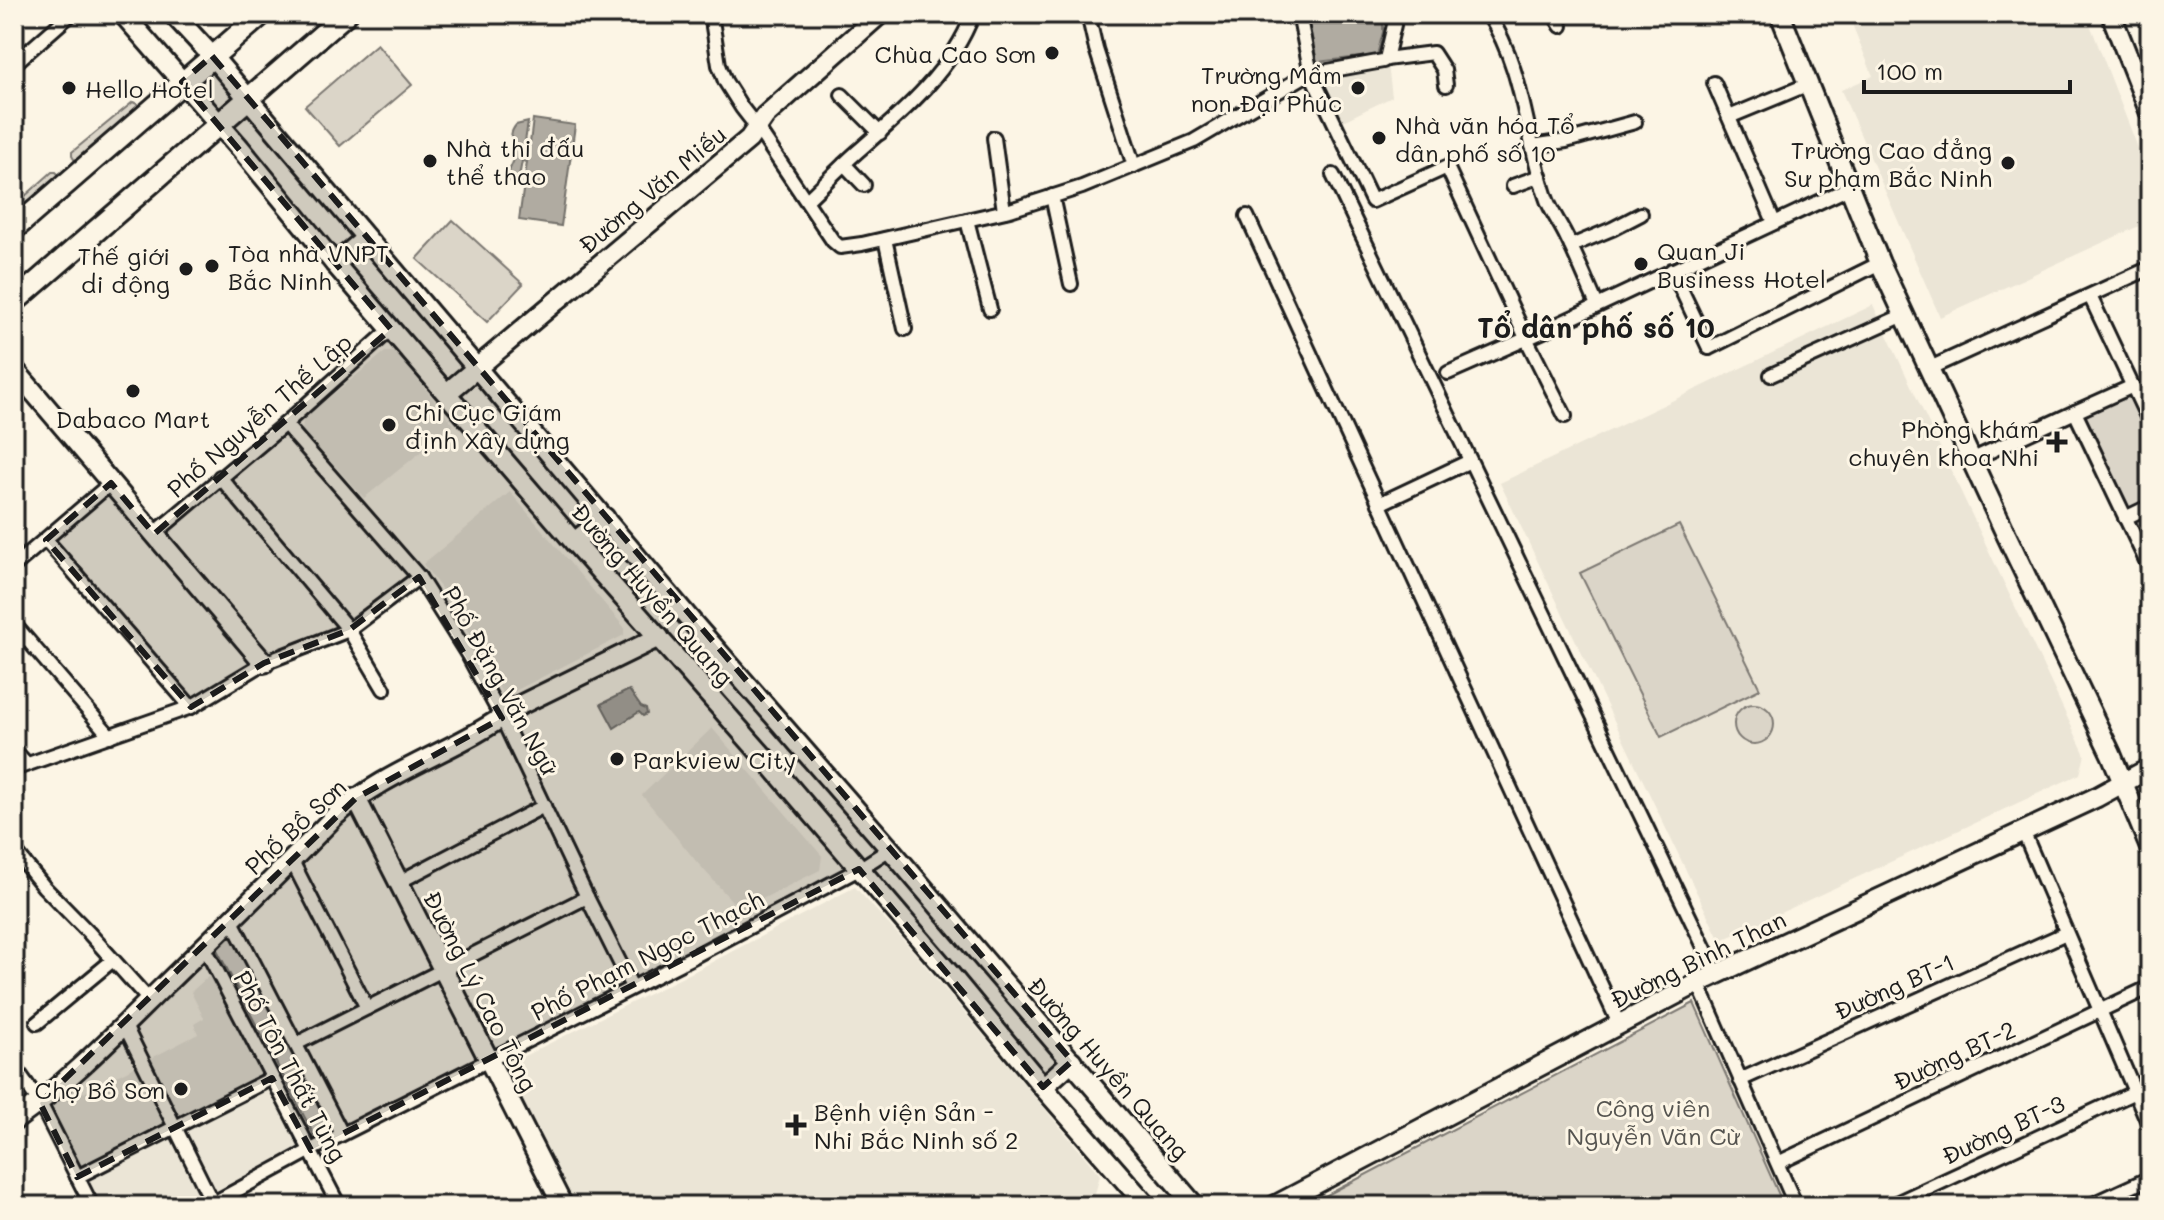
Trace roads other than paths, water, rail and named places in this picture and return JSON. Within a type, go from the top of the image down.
[{"type":"main road","points":[[14,229],[262,14]]},
{"type":"main road","points":[[14,302],[346,14]]},
{"type":"street","points":[[14,64],[71,14]]},
{"type":"street","name":"Đường Huyền Quang","points":[[123,14],[574,542],[949,973],[1142,1204]]},
{"type":"street","name":"Đường Huyền Quang","points":[[173,14],[1195,1206]]},
{"type":"street","points":[[711,14],[722,73],[742,108],[840,247],[1004,211],[1082,187],[1194,141],[1311,74],[1433,53],[1444,70],[1446,85]]},
{"type":"street","name":"Đường Văn Miếu","points":[[447,393],[749,139],[765,116],[880,14]]},
{"type":"street","points":[[807,200],[894,121],[936,76],[967,30],[973,14]]},
{"type":"street","points":[[1088,14],[1096,49],[1134,166]]},
{"type":"street","points":[[1299,14],[1311,74],[1372,201],[1447,167],[1565,416]]},
{"type":"street","points":[[1488,14],[1504,43],[1517,77],[1548,203],[1597,305]]},
{"type":"street","points":[[1554,14],[1561,26]]},
{"type":"street","points":[[1780,14],[1880,263],[2111,754],[2150,848]]},
{"type":"street","points":[[2111,14],[2150,113]]},
{"type":"street","points":[[1386,59],[1394,25]]},
{"type":"street","points":[[1714,83],[1774,222]]},
{"type":"street","points":[[1729,117],[1809,84]]},
{"type":"street","points":[[842,95],[880,133]]},
{"type":"street","points":[[1532,146],[1566,141],[1635,122]]},
{"type":"street","points":[[994,138],[1004,211]]},
{"type":"street","points":[[844,164],[864,185]]},
{"type":"street","points":[[1333,175],[1717,974]]},
{"type":"street","points":[[1513,186],[1540,176]]},
{"type":"street","points":[[1448,373],[1851,187]]},
{"type":"street","points":[[1052,196],[1071,284]]},
{"type":"street","points":[[1571,246],[1641,214]]},
{"type":"street","points":[[1247,216],[1619,1024]]},
{"type":"street","points":[[967,220],[990,309]]},
{"type":"street","points":[[335,264],[365,239]]},
{"type":"street","points":[[885,239],[905,329]]},
{"type":"street","points":[[1672,270],[1709,348],[1880,263]]},
{"type":"street","points":[[1930,368],[2150,268]]},
{"type":"street","points":[[2090,296],[2150,423]]},
{"type":"street","points":[[1771,375],[1904,315]]},
{"type":"street","name":"Phố Nguyễn Thế Lập","points":[[154,534],[285,424],[391,329]]},
{"type":"street","points":[[14,369],[264,663]]},
{"type":"street","points":[[1971,460],[2133,386]]},
{"type":"street","points":[[2075,412],[2150,569]]},
{"type":"street","name":"Phố Đặng Văn Ngữ","points":[[285,424],[419,577],[468,655],[502,718],[632,987]]},
{"type":"street","points":[[1379,504],[1470,461]]},
{"type":"street","points":[[220,477],[349,630],[384,689]]},
{"type":"street","points":[[14,566],[111,483]]},
{"type":"street","points":[[2125,518],[2150,506]]},
{"type":"street","points":[[574,542],[605,518]]},
{"type":"street","points":[[46,540],[191,707]]},
{"type":"street","points":[[14,750],[20,767],[191,707],[264,663],[349,630],[419,577]]},
{"type":"street","name":"Phố Bồ Sơn","points":[[14,1121],[76,1073],[356,798],[502,718],[516,707],[663,641],[693,623]]},
{"type":"street","points":[[14,624],[110,736]]},
{"type":"street","points":[[763,756],[791,734]]},
{"type":"street","name":"Đường Bình Than","points":[[1274,1206],[1698,983],[2123,784],[2150,768]]},
{"type":"street","name":"Đường Lý Cao Tông","points":[[356,798],[563,1206]]},
{"type":"street","points":[[399,882],[544,806]]},
{"type":"street","points":[[2023,831],[2150,1127]]},
{"type":"street","name":"Phố Phạm Ngọc Thạch","points":[[210,1205],[311,1150],[490,1061],[859,869],[890,849]]},
{"type":"street","points":[[14,850],[44,887],[149,1000]]},
{"type":"street","points":[[292,861],[367,1008]]},
{"type":"street","points":[[296,1044],[587,897]]},
{"type":"street","points":[[231,919],[342,1134]]},
{"type":"street","name":"Đường BT-1","points":[[1740,1080],[2066,933]]},
{"type":"street","name":"Phố Tôn Thất Tùng","points":[[204,946],[339,1206]]},
{"type":"street","points":[[949,973],[977,950]]},
{"type":"street","points":[[37,1023],[113,960]]},
{"type":"street","points":[[1698,983],[1796,1206]]},
{"type":"street","name":"Đường BT-2","points":[[1778,1163],[2150,987]]},
{"type":"street","points":[[125,1026],[210,1205]]},
{"type":"street","points":[[1043,1087],[1072,1061]]},
{"type":"street","points":[[14,1066],[40,1103],[92,1206]]},
{"type":"street","points":[[77,1177],[272,1078]]},
{"type":"street","name":"Đường BT-3","points":[[1890,1206],[2135,1092]]},
{"type":"street","points":[[2089,1206],[2150,1178]]},
{"type":"street","points":[[232,1193],[238,1206]]},
{"type":"place","name":"Chùa Cao Sơn","points":[[1052,53]]},
{"type":"place","name":"Hello Hotel","points":[[69,88]]},
{"type":"place","name":"Trường Mầm non Đại Phúc","points":[[1358,88]]},
{"type":"place","name":"Nhà văn hóa Tổ dân phố số 10","points":[[1379,138]]},
{"type":"place","name":"Nhà thi đấu thể thao","points":[[430,161]]},
{"type":"place","name":"Trường Cao đẳng Sư phạm Bắc Ninh","points":[[2008,163]]},
{"type":"place","name":"Quan Ji Business Hotel","points":[[1641,264]]},
{"type":"place","name":"Tòa nhà VNPT Bắc Ninh","points":[[212,266]]},
{"type":"place","name":"Thế giới di động","points":[[186,269]]},
{"type":"place","name":"Dabaco Mart","points":[[133,391]]},
{"type":"place","name":"Chi Cục Giám định Xây dựng","points":[[389,425]]},
{"type":"place","name":"Phòng khám chuyên khoa Nhi","points":[[2057,442]]},
{"type":"place","name":"Parkview City","points":[[617,759]]},
{"type":"place","name":"Chợ Bồ Sơn","points":[[181,1089]]},
{"type":"place","name":"Bệnh viện Sản - Nhi Bắc Ninh số 2","points":[[796,1125]]},
{"type":"district","name":"Tổ dân phố số 10","points":[[1596,327]]},
{"type":"park label","name":"Công viên Nguyễn Văn Cừ","points":[[1653,1121]]}]
